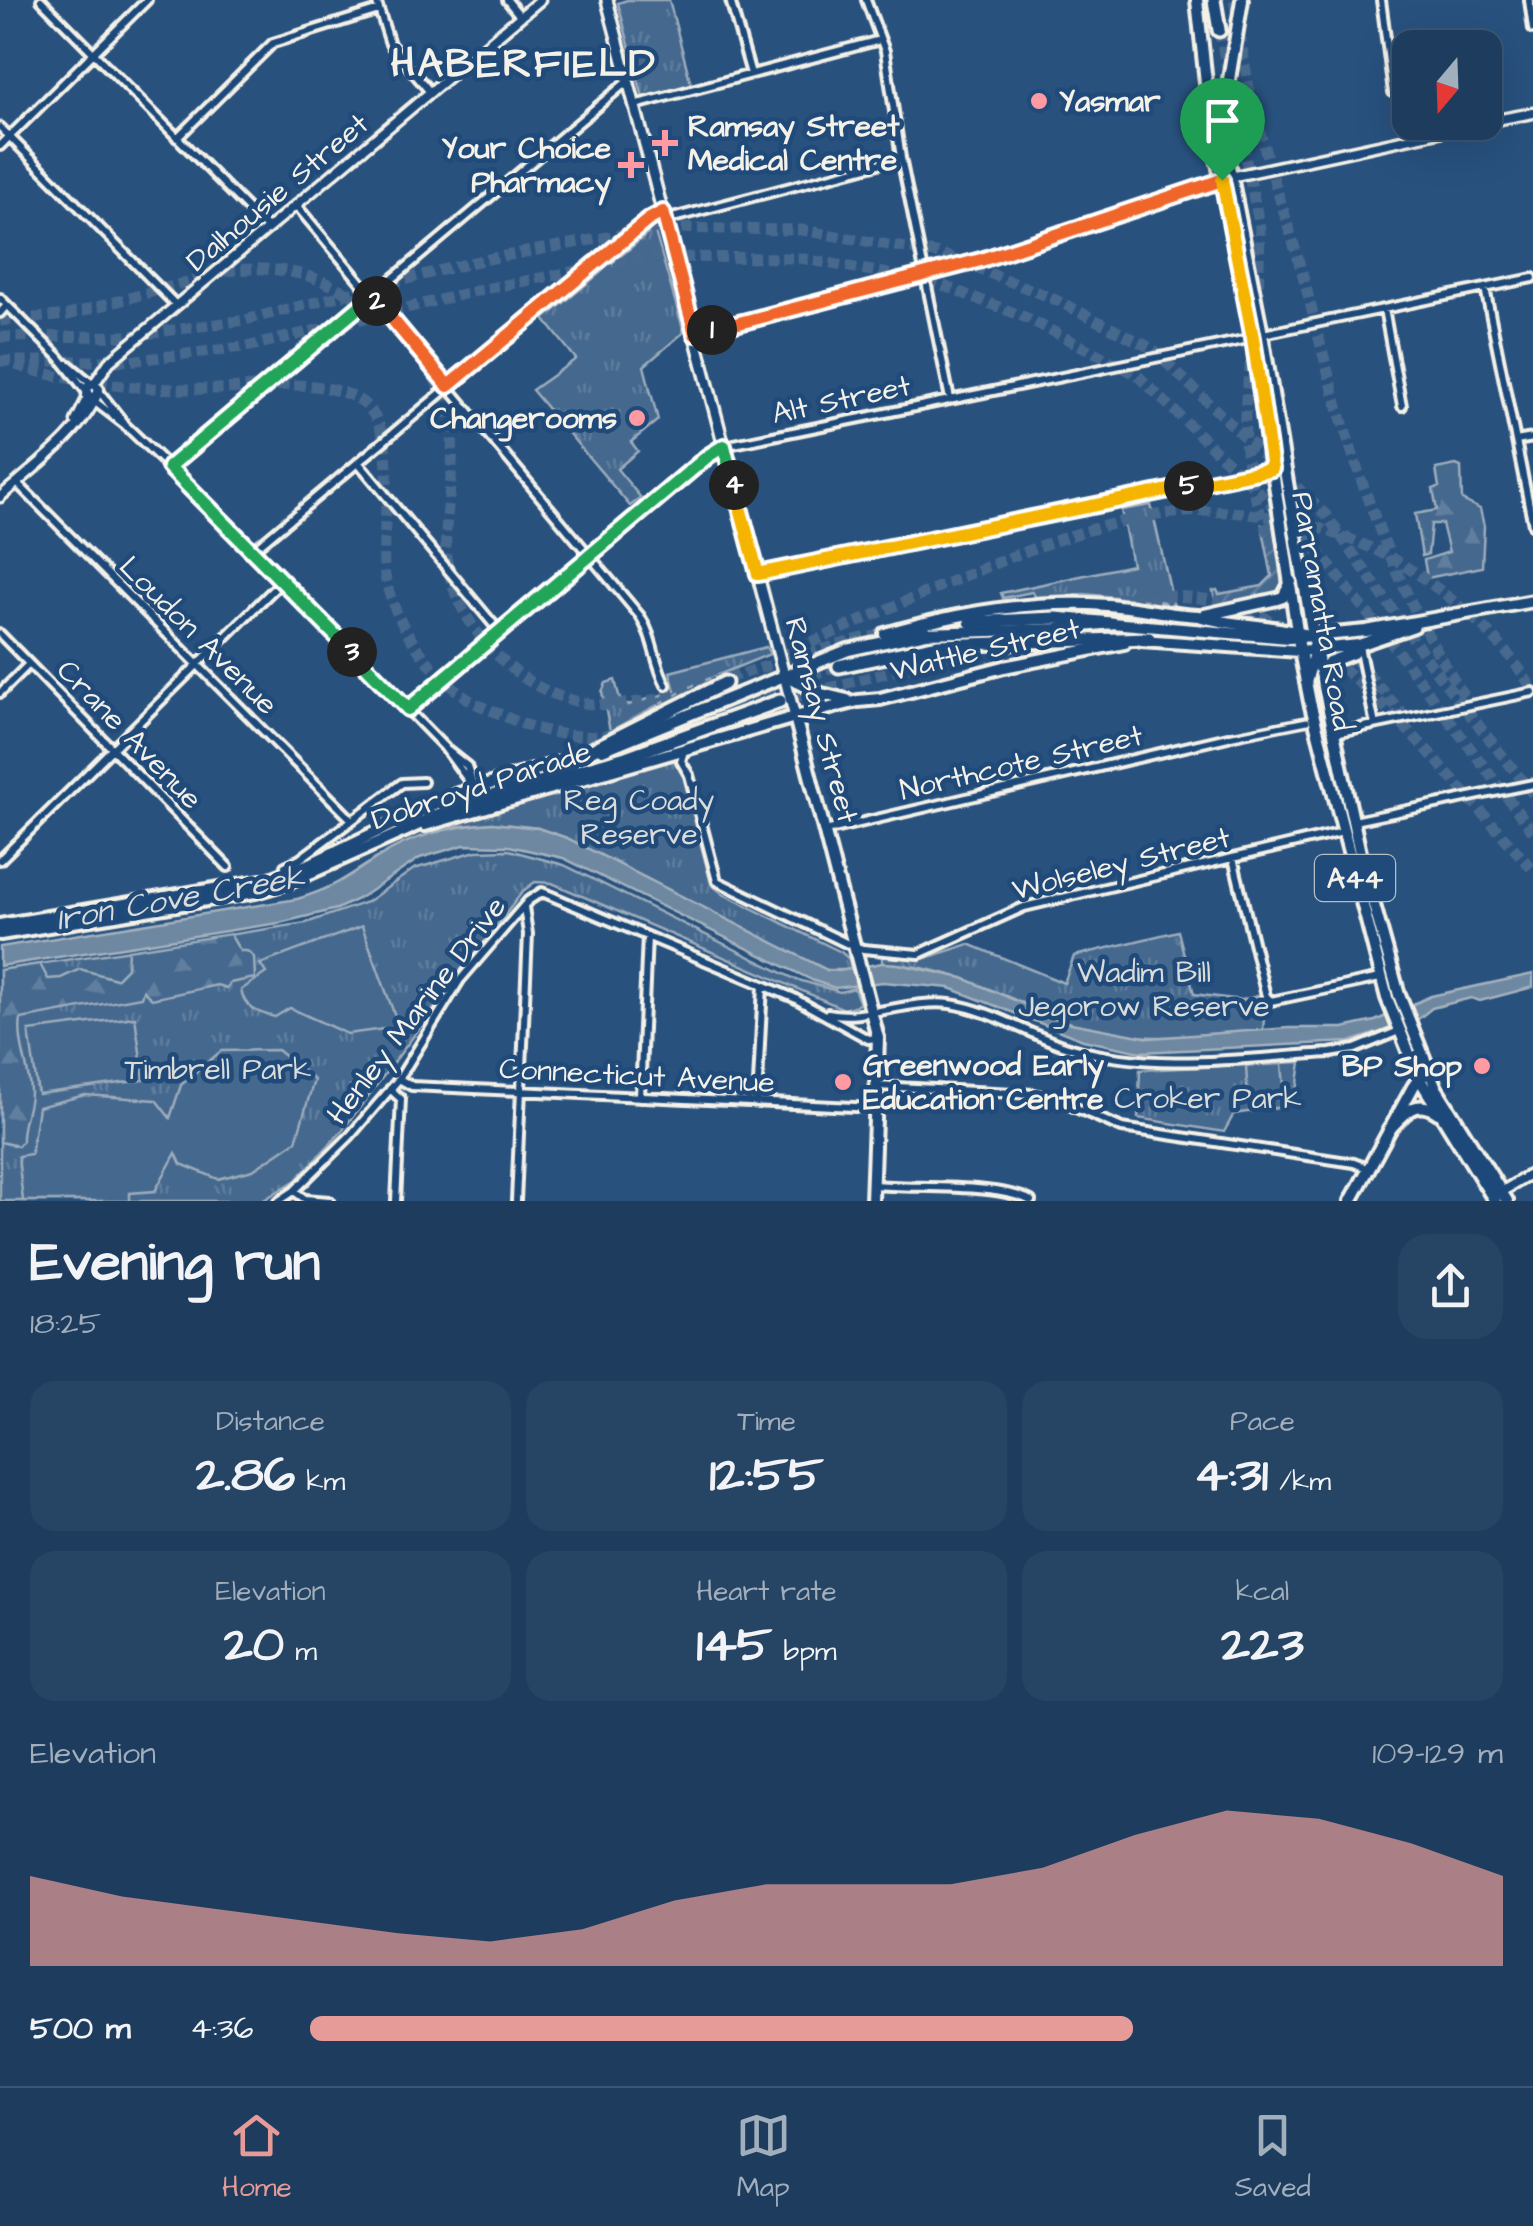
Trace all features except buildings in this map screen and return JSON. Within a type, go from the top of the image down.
[{"type":"highway","points":[[1214,0],[1219,30]]},
{"type":"highway","points":[[970,622],[1056,618],[1111,623]]},
{"type":"highway","points":[[839,666],[898,652],[978,642],[1149,638]]},
{"type":"highway","points":[[578,757],[725,683]]},
{"type":"highway","points":[[406,830],[478,798],[626,757],[780,700]]},
{"type":"main road","name":"Ramsay Street","points":[[608,0],[872,1010],[878,1038],[872,1201]]},
{"type":"main road","name":"Parramatta Road","points":[[1198,0],[1210,115],[1226,178],[1313,636],[1306,684],[1380,978],[1392,996]]},
{"type":"main road","name":"Parramatta Road","points":[[1226,178],[1224,117],[1242,0]]},
{"type":"main road","name":"Parramatta Road","points":[[1257,336],[1272,469],[1298,635],[1318,667],[1392,996],[1438,1114],[1496,1198]]},
{"type":"main road","points":[[1200,616],[1277,600],[1291,582]]},
{"type":"main road","points":[[1321,681],[1329,662],[1353,653],[1359,644],[1406,630],[1424,620],[1533,600]]},
{"type":"main road","name":"Wattle Street","points":[[632,740],[879,636],[929,622],[1029,605],[1105,604],[1200,616],[1298,635]]},
{"type":"main road","name":"Wattle Street","points":[[856,647],[926,633],[1056,630],[1111,623],[1326,636],[1424,620]]},
{"type":"main road","points":[[1310,651],[1326,636]]},
{"type":"main road","name":"Wattle Street","points":[[686,747],[858,701],[1149,638],[1310,651],[1359,644]]},
{"type":"main road","points":[[784,676],[830,697],[858,701]]},
{"type":"main road","name":"Dobroyd Parade","points":[[478,798],[578,757],[632,740]]},
{"type":"main road","name":"Dobroyd Parade","points":[[0,924],[268,880],[451,796],[478,798],[686,747]]},
{"type":"main road","name":"Dobroyd Parade","points":[[0,934],[255,892],[292,881],[406,830]]},
{"type":"main road","name":"Parramatta Road","points":[[1424,1076],[1496,1198]]},
{"type":"main road","points":[[1351,1201],[1424,1076]]},
{"type":"main road","points":[[1389,1130],[1415,1106],[1424,1105],[1438,1114]]},
{"type":"street","points":[[41,0],[268,230]]},
{"type":"street","points":[[0,146],[148,0]]},
{"type":"street","points":[[376,0],[390,44],[430,92]]},
{"type":"street","points":[[507,0],[520,16]]},
{"type":"street","name":"Dalhousie Street","points":[[0,497],[68,433],[109,362],[540,0]]},
{"type":"street","points":[[730,0],[751,74]]},
{"type":"street","points":[[866,0],[885,51],[950,399]]},
{"type":"street","points":[[1381,0],[1392,84]]},
{"type":"street","points":[[1529,0],[1533,29]]},
{"type":"street","points":[[176,138],[273,43],[378,10]]},
{"type":"street","points":[[635,105],[880,40]]},
{"type":"street","points":[[169,467],[629,80]]},
{"type":"street","points":[[1502,118],[1533,112]]},
{"type":"street","points":[[0,127],[176,305]]},
{"type":"street","points":[[695,334],[994,256],[1226,178],[1402,140]]},
{"type":"street","points":[[252,551],[648,220],[902,158]]},
{"type":"street","points":[[296,206],[647,627],[666,685]]},
{"type":"street","name":"Alt Street","points":[[408,709],[724,446],[1533,278]]},
{"type":"street","points":[[1485,288],[1533,525]]},
{"type":"street","points":[[0,298],[444,748],[467,766],[478,798]]},
{"type":"street","points":[[0,313],[7,306]]},
{"type":"street","points":[[1384,309],[1402,406]]},
{"type":"street","points":[[1516,441],[1533,438]]},
{"type":"street","points":[[358,462],[499,631]]},
{"type":"street","points":[[758,574],[1272,469]]},
{"type":"street","name":"Loudon Avenue","points":[[17,483],[350,818]]},
{"type":"street","points":[[0,860],[282,581]]},
{"type":"street","name":"Crane Avenue","points":[[0,634],[228,867]]},
{"type":"street","points":[[1359,644],[1376,725]]},
{"type":"street","points":[[0,692],[29,664]]},
{"type":"street","points":[[1334,734],[1533,692]]},
{"type":"street","points":[[1228,737],[1307,721]]},
{"type":"street","name":"Northcote Street","points":[[825,831],[1228,737]]},
{"type":"street","points":[[686,747],[681,762],[690,779],[717,881],[855,946]]},
{"type":"street","name":"Dobroyd Parade","points":[[285,866],[402,783],[423,782]]},
{"type":"street","points":[[1352,822],[1533,784]]},
{"type":"street","name":"Wolseley Street","points":[[855,946],[923,953],[1024,907],[1344,831]]},
{"type":"street","points":[[1232,858],[1270,1001],[1380,978]]},
{"type":"street","name":"Henley Marine Drive","points":[[280,1201],[350,1136],[399,1079],[460,980],[535,895],[549,894],[822,1012],[868,1040],[878,1038]]},
{"type":"street","points":[[516,1201],[528,934],[524,907]]},
{"type":"street","points":[[640,1097],[647,936]]},
{"type":"street","points":[[757,1103],[763,985]]},
{"type":"street","name":"Henley Marine Drive","points":[[822,1012],[841,1015],[922,1004],[960,1006],[1070,1048],[1154,1062],[1354,1050],[1401,1026]]},
{"type":"street","name":"Connecticut Avenue","points":[[399,1079],[412,1086],[876,1108]]},
{"type":"street","points":[[878,1086],[1034,1094],[1122,1128],[1354,1163],[1368,1169]]},
{"type":"street","points":[[390,1089],[401,1099],[396,1201]]},
{"type":"street","points":[[1496,1198],[1533,1173]]},
{"type":"street","points":[[872,1185],[996,1192],[1031,1201]]},
{"type":"street","points":[[294,1191],[305,1199],[329,1201]]},
{"type":"green space","points":[[669,0],[691,84],[643,98],[618,3]]},
{"type":"green space","points":[[651,231],[655,232],[684,332],[644,366],[658,420],[631,442],[638,451],[617,469],[641,498],[630,506],[532,390],[576,359],[544,319]]},
{"type":"green space","points":[[1461,467],[1462,500],[1480,509],[1484,526],[1482,567],[1427,578],[1424,560],[1449,552],[1442,524],[1431,524],[1428,554],[1422,556],[1415,514],[1437,510],[1433,489],[1439,487],[1436,469]]},
{"type":"green space","points":[[1151,505],[1174,607],[1165,602],[1084,594],[1036,597],[1032,592],[1003,598],[1001,593],[1132,565],[1121,510]]},
{"type":"green space","points":[[1262,525],[1274,528],[1283,587],[1278,592],[1217,607],[1213,591],[1219,594],[1262,586],[1272,576]]},
{"type":"green space","points":[[766,647],[770,654],[696,684],[610,731],[602,692],[606,683],[615,680],[622,707],[675,691],[670,672]]},
{"type":"green space","name":"Reg Coady Reserve","points":[[678,755],[711,884],[723,894],[841,952],[849,959],[851,970],[827,970],[538,828],[492,823],[451,827],[449,820]]},
{"type":"green space","name":"Timbrell Park","points":[[509,850],[564,865],[795,979],[840,992],[854,988],[860,1004],[844,1009],[552,883],[535,882],[523,891],[342,1131],[296,1180],[262,1201],[0,1201],[0,970],[306,923],[367,902],[414,869],[476,851]]},
{"type":"green space","points":[[362,926],[399,1027],[347,1034],[290,1008],[275,1017],[245,1001],[241,990],[266,973],[260,964]]},
{"type":"green space","name":"Wadim Bill Jegorow Reserve","points":[[1178,931],[1194,994],[1242,1000],[1266,994],[1263,1030],[1163,1037],[1113,1034],[1065,1021],[954,976],[882,963],[882,956],[923,959],[969,944],[1064,983],[1074,956]]},
{"type":"green space","points":[[230,934],[240,951],[254,957],[255,978],[230,983],[226,988],[217,985],[152,999],[143,991],[141,997],[21,1019],[29,1105],[22,1141],[18,1146],[0,1142],[0,970],[40,964],[48,979],[80,969],[116,979],[127,968],[128,950]]},
{"type":"green space","points":[[135,1017],[144,1080],[38,1094],[29,1031]]},
{"type":"green space","points":[[277,1050],[314,1080],[296,1141],[253,1170],[218,1179],[181,1164],[176,1153],[155,1191],[130,1193],[130,1201],[23,1201],[18,1156],[31,1154],[38,1107],[85,1095],[156,1100],[170,1118],[181,1085],[221,1051]]},
{"type":"green space","name":"Croker Park","points":[[1301,1062],[1295,1105],[1234,1114],[1224,1132],[1138,1118],[1140,1070]]},
{"type":"green space","points":[[1282,1064],[1285,1098],[1248,1100],[1246,1066]]},
{"type":"shaded area","name":"Iron Cove Creek","points":[[492,823],[538,828],[567,838],[827,970],[898,964],[963,978],[1066,1022],[1150,1038],[1343,1028],[1375,1021],[1431,996],[1533,974],[1533,987],[1432,1008],[1417,1020],[1350,1042],[1141,1052],[1083,1040],[950,988],[883,982],[835,988],[563,858],[509,846],[464,845],[420,858],[337,909],[279,923],[0,966],[0,947],[297,899],[332,886],[406,842],[448,829]]},
{"type":"tunnel","points":[[1234,0],[1254,110],[1353,454],[1415,610],[1470,704]]},
{"type":"tunnel","points":[[1219,30],[1260,228],[1258,307]]},
{"type":"tunnel","points":[[0,337],[130,336],[245,320],[478,261],[656,228],[802,230],[941,254],[1052,298],[1151,348],[1326,515],[1437,673],[1533,794]]},
{"type":"tunnel","points":[[0,361],[129,361],[251,346],[484,289],[649,257],[799,258],[934,282],[1027,318],[1136,374],[1309,540],[1533,832]]},
{"type":"tunnel","points":[[0,321],[68,315],[227,271],[255,269],[307,276],[352,297],[413,350],[444,397],[452,432],[446,551],[459,602],[473,627],[512,669],[560,696],[602,705],[653,700],[859,639],[893,633]]},
{"type":"tunnel","points":[[1253,345],[1245,414],[1247,460],[1257,502],[1273,542],[1320,615],[1405,717]]},
{"type":"tunnel","points":[[16,365],[116,385],[193,389],[305,385],[354,397],[371,411],[381,430],[386,453],[384,556],[389,593],[405,628],[427,661],[468,699],[515,721],[575,736],[620,733]]},
{"type":"tunnel","points":[[781,656],[1061,539],[1123,521],[1216,512],[1310,526],[1398,562],[1484,628],[1533,691]]},
{"type":"tunnel","points":[[1068,619],[1125,601],[1180,596],[1234,606],[1289,630]]},
{"type":"tunnel","points":[[916,630],[970,622]]},
{"type":"tunnel","points":[[1318,646],[1428,751],[1533,870]]},
{"type":"tunnel","points":[[780,701],[984,647]]},
{"type":"tunnel","points":[[748,695],[839,666]]},
{"type":"place","name":"Yasmar","points":[[1039,101]]},
{"type":"place","name":"Ramsay Street Medical Centre","points":[[665,143]]},
{"type":"place","name":"Your Choice Pharmacy","points":[[631,165]]},
{"type":"place","name":"Changerooms","points":[[637,418]]},
{"type":"place","name":"BP Shop","points":[[1482,1066]]},
{"type":"place","name":"Greenwood Early Education Centre","points":[[843,1082]]},
{"type":"district","name":"HABERFIELD","points":[[524,62]]},
{"type":"route","points":[[1222,180],[1253,338],[1272,469],[758,574],[724,446],[408,709],[169,467],[372,296],[448,386],[648,220],[663,212],[695,334],[981,260],[1222,180]]}]
